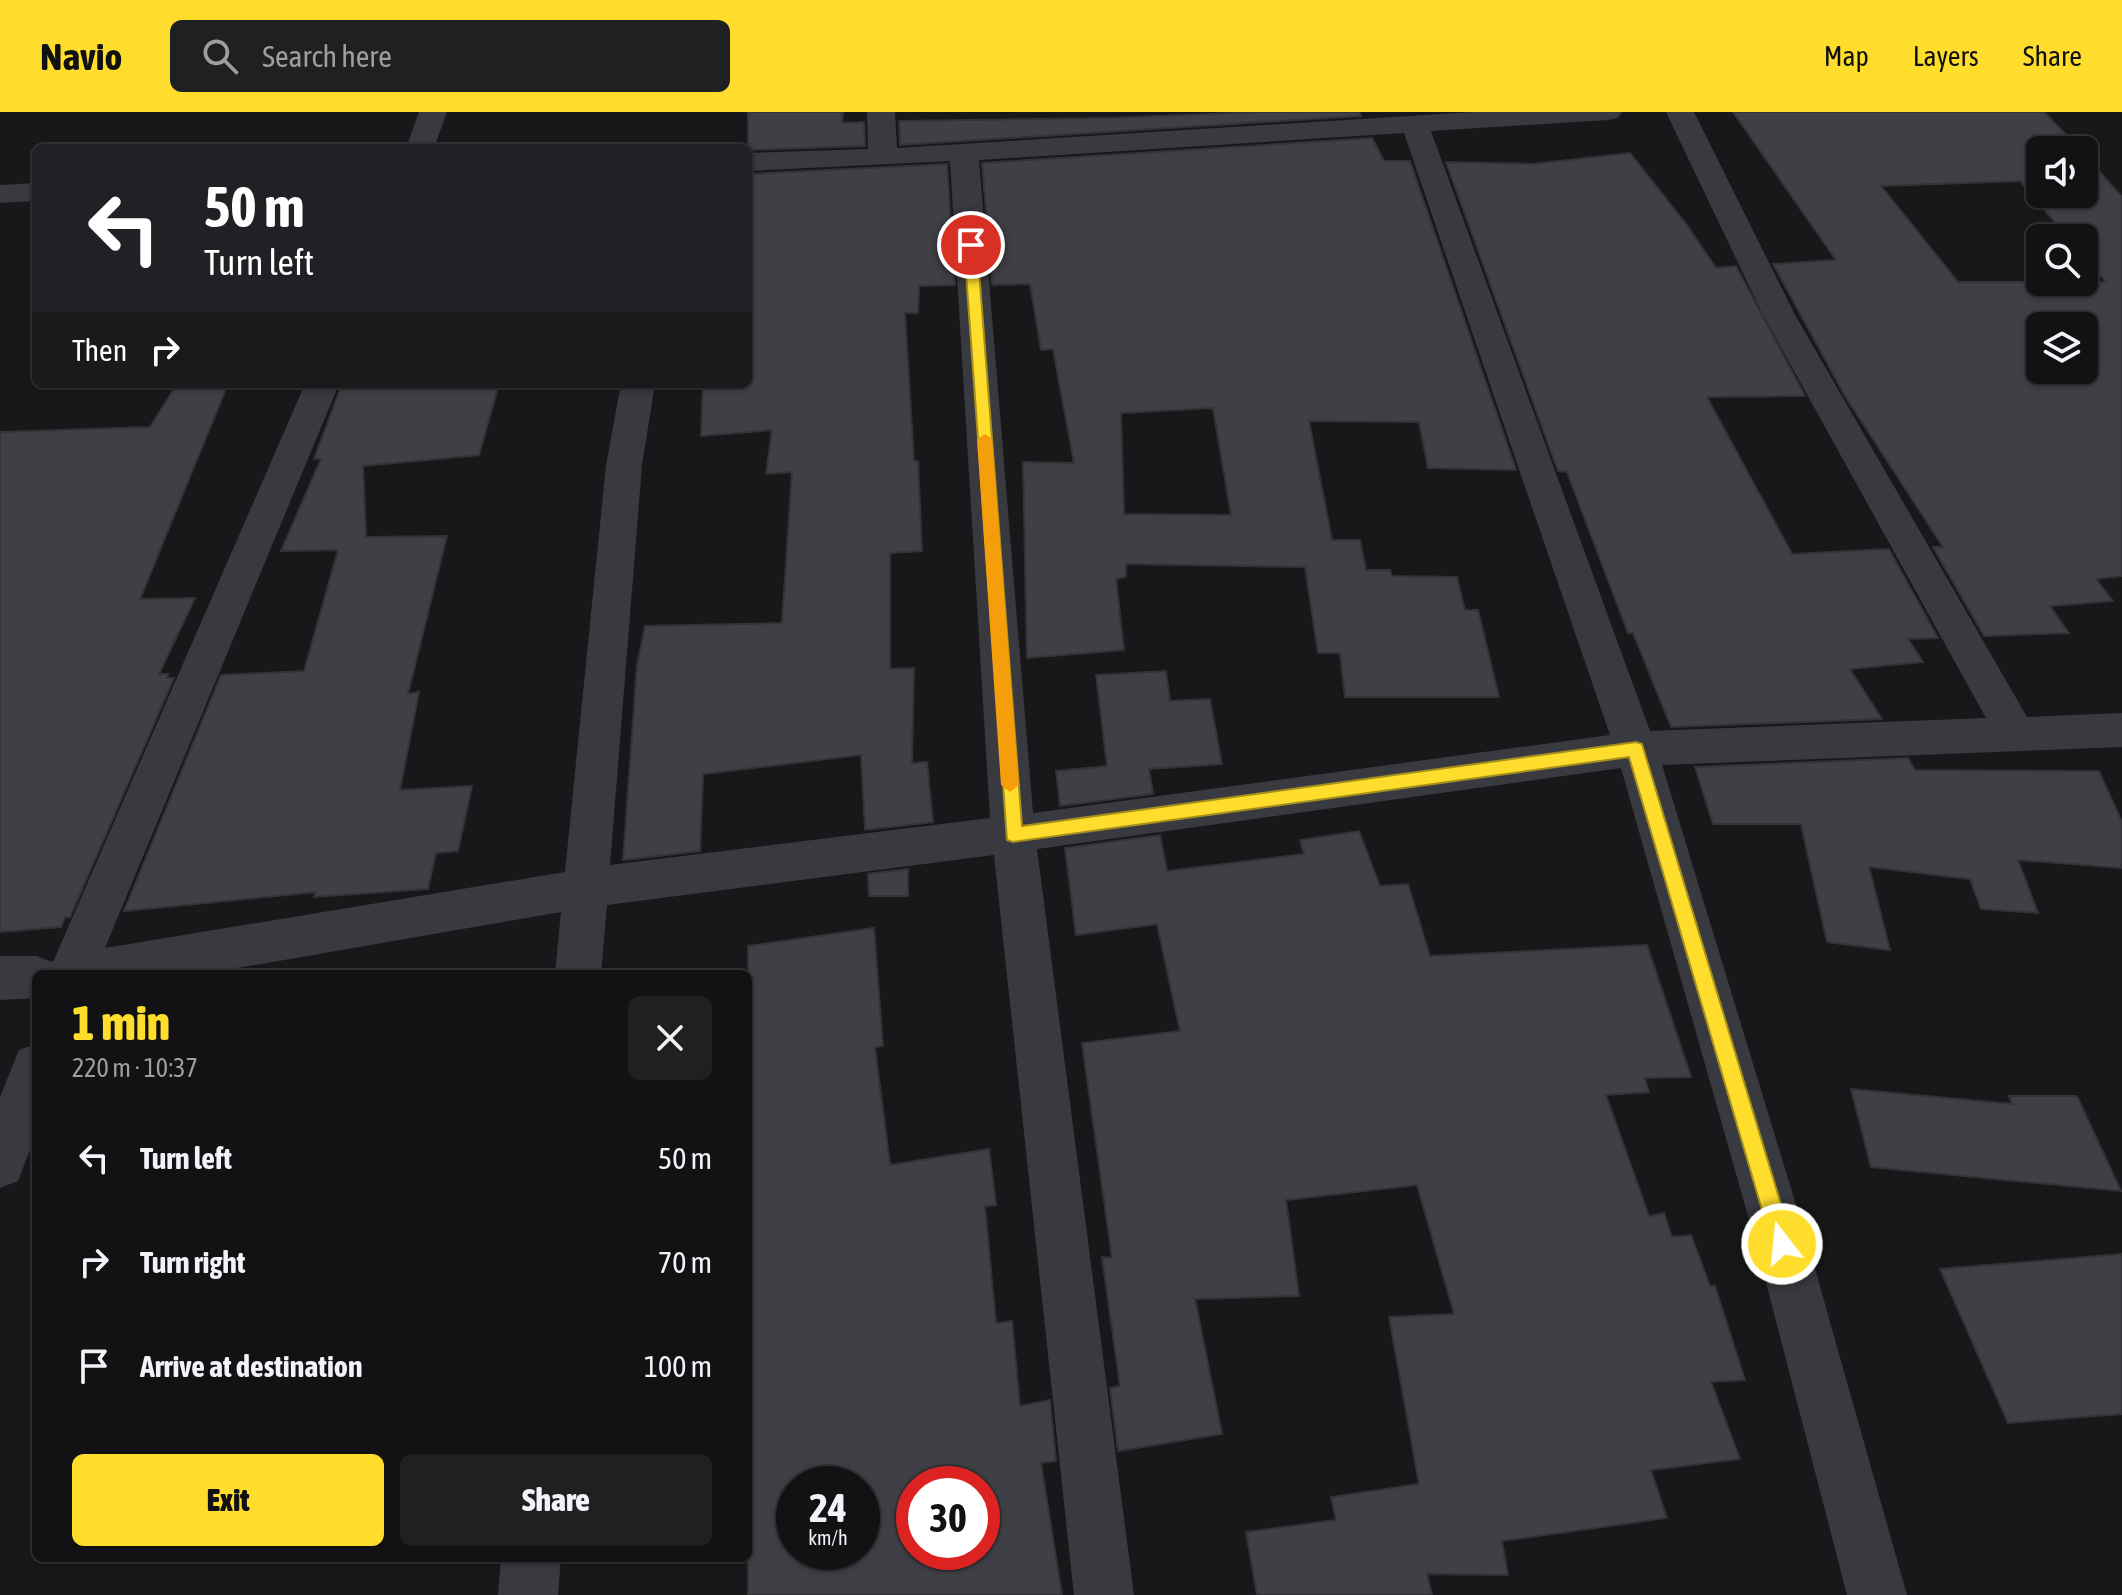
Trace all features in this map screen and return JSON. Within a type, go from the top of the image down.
[{"type":"street","points":[[421,144],[433,112]]},
{"type":"street","points":[[881,112],[883,157]]},
{"type":"street","points":[[752,162],[883,157],[1608,112]]},
{"type":"street","points":[[1680,112],[1778,313],[2015,733]]},
{"type":"street","points":[[1415,125],[1636,749],[1782,1244],[1877,1595]]},
{"type":"street","points":[[964,152],[1013,834],[1104,1595]]},
{"type":"street","points":[[0,194],[32,192]]},
{"type":"street","points":[[73,970],[320,388]]},
{"type":"street","points":[[578,970],[624,465],[637,388]]},
{"type":"street","points":[[103,970],[585,888],[1013,834],[1636,749],[2122,730]]},
{"type":"street","points":[[0,978],[32,977]]},
{"type":"street","points":[[0,1163],[32,1078]]},
{"type":"street","points":[[528,1595],[531,1562]]},
{"type":"building","points":[[748,112],[843,112],[842,123],[864,122],[865,146],[752,150],[752,144],[748,144]]},
{"type":"building","points":[[1359,112],[1361,116],[900,145],[899,121]]},
{"type":"building","points":[[1733,112],[2044,112],[2067,136],[2026,136],[2026,188],[2020,181],[1881,186],[1958,282],[2026,282],[2026,296],[2098,296],[2098,282],[2106,282],[2098,273],[2098,224],[2056,224],[2043,208],[2098,208],[2098,170],[2122,197],[2122,576],[2096,579],[2113,601],[2050,606],[2069,633],[1984,636],[1933,547],[1943,547],[1845,396],[1773,264],[1836,260]]},
{"type":"building","points":[[1372,138],[1384,161],[1410,161],[1516,470],[1428,468],[1419,422],[1309,421],[1332,540],[1360,540],[1366,570],[1390,570],[1392,576],[1457,577],[1465,610],[1478,610],[1499,697],[1345,697],[1340,653],[1318,653],[1305,567],[1126,564],[1126,577],[1116,579],[1124,650],[1027,658],[1023,462],[1074,463],[1053,349],[1041,350],[1030,284],[992,285],[982,163]],"holes":[[[1213,408],[1231,515],[1124,514],[1121,413]]]},
{"type":"building","points":[[1630,153],[1687,225],[1716,268],[1736,266],[1805,396],[1707,397],[1792,554],[1889,549],[1938,638],[1908,639],[1923,662],[1850,669],[1882,719],[1671,727],[1633,633],[1628,633],[1567,472],[1558,471],[1446,162],[1532,164]]},
{"type":"building","points":[[947,164],[955,285],[919,286],[918,313],[905,313],[914,461],[918,461],[922,551],[890,553],[890,669],[914,668],[912,763],[927,762],[933,822],[865,830],[861,755],[703,774],[700,851],[623,860],[637,665],[645,626],[782,623],[792,472],[766,474],[772,430],[701,436],[703,388],[752,388],[752,174]]},
{"type":"building","points":[[174,388],[226,388],[140,599],[195,598],[159,674],[174,678],[70,917],[65,917],[61,927],[0,932],[0,432],[150,427]]},
{"type":"building","points":[[341,388],[498,388],[479,455],[363,466],[366,537],[447,536],[408,694],[419,692],[400,790],[472,786],[458,851],[436,853],[428,889],[314,897],[316,892],[124,911],[221,675],[304,671],[338,550],[281,551],[321,459],[314,459]]},
{"type":"building","points":[[1166,671],[1170,701],[1210,699],[1222,764],[1149,769],[1153,794],[1060,806],[1056,771],[1107,766],[1096,675]]},
{"type":"building","points":[[1908,758],[1915,770],[2099,771],[2122,822],[2122,868],[2018,860],[2038,913],[1981,909],[1970,879],[1869,867],[1890,950],[1827,942],[1801,824],[1713,824],[1695,767]]},
{"type":"building","points":[[1359,831],[1380,886],[1408,884],[1430,956],[1647,945],[1691,1077],[1645,1078],[1649,1092],[1606,1095],[1649,1216],[1664,1213],[1672,1237],[1691,1235],[1710,1286],[1715,1286],[1745,1380],[1711,1382],[1740,1459],[1651,1470],[1667,1518],[1502,1541],[1508,1575],[1427,1574],[1432,1595],[1257,1595],[1246,1532],[1336,1520],[1331,1497],[1419,1484],[1389,1317],[1454,1314],[1417,1185],[1286,1200],[1299,1296],[1195,1299],[1222,1434],[1118,1451],[1110,1388],[1120,1386],[1102,1257],[1112,1258],[1082,1043],[1180,1031],[1157,924],[1076,935],[1065,848],[1160,835],[1167,871],[1304,854],[1300,840]]},
{"type":"building","points":[[908,869],[908,896],[869,896],[868,874]]},
{"type":"building","points":[[874,928],[883,1046],[875,1047],[890,1165],[989,1149],[996,1205],[985,1206],[996,1323],[1012,1321],[1020,1406],[1050,1400],[1056,1461],[1041,1463],[1062,1595],[748,1595],[748,1562],[752,1562],[752,970],[748,970],[748,946]]},
{"type":"building","points":[[1851,1089],[2012,1104],[2009,1096],[2077,1096],[2121,1191],[1871,1167]]},
{"type":"building","points":[[2122,1254],[2122,1414],[2008,1423],[1940,1269]]},
{"type":"slow traffic","points":[[985,439],[1010,785]]},
{"type":"route","points":[[971,245],[1013,834],[1636,749],[1782,1244]]}]
